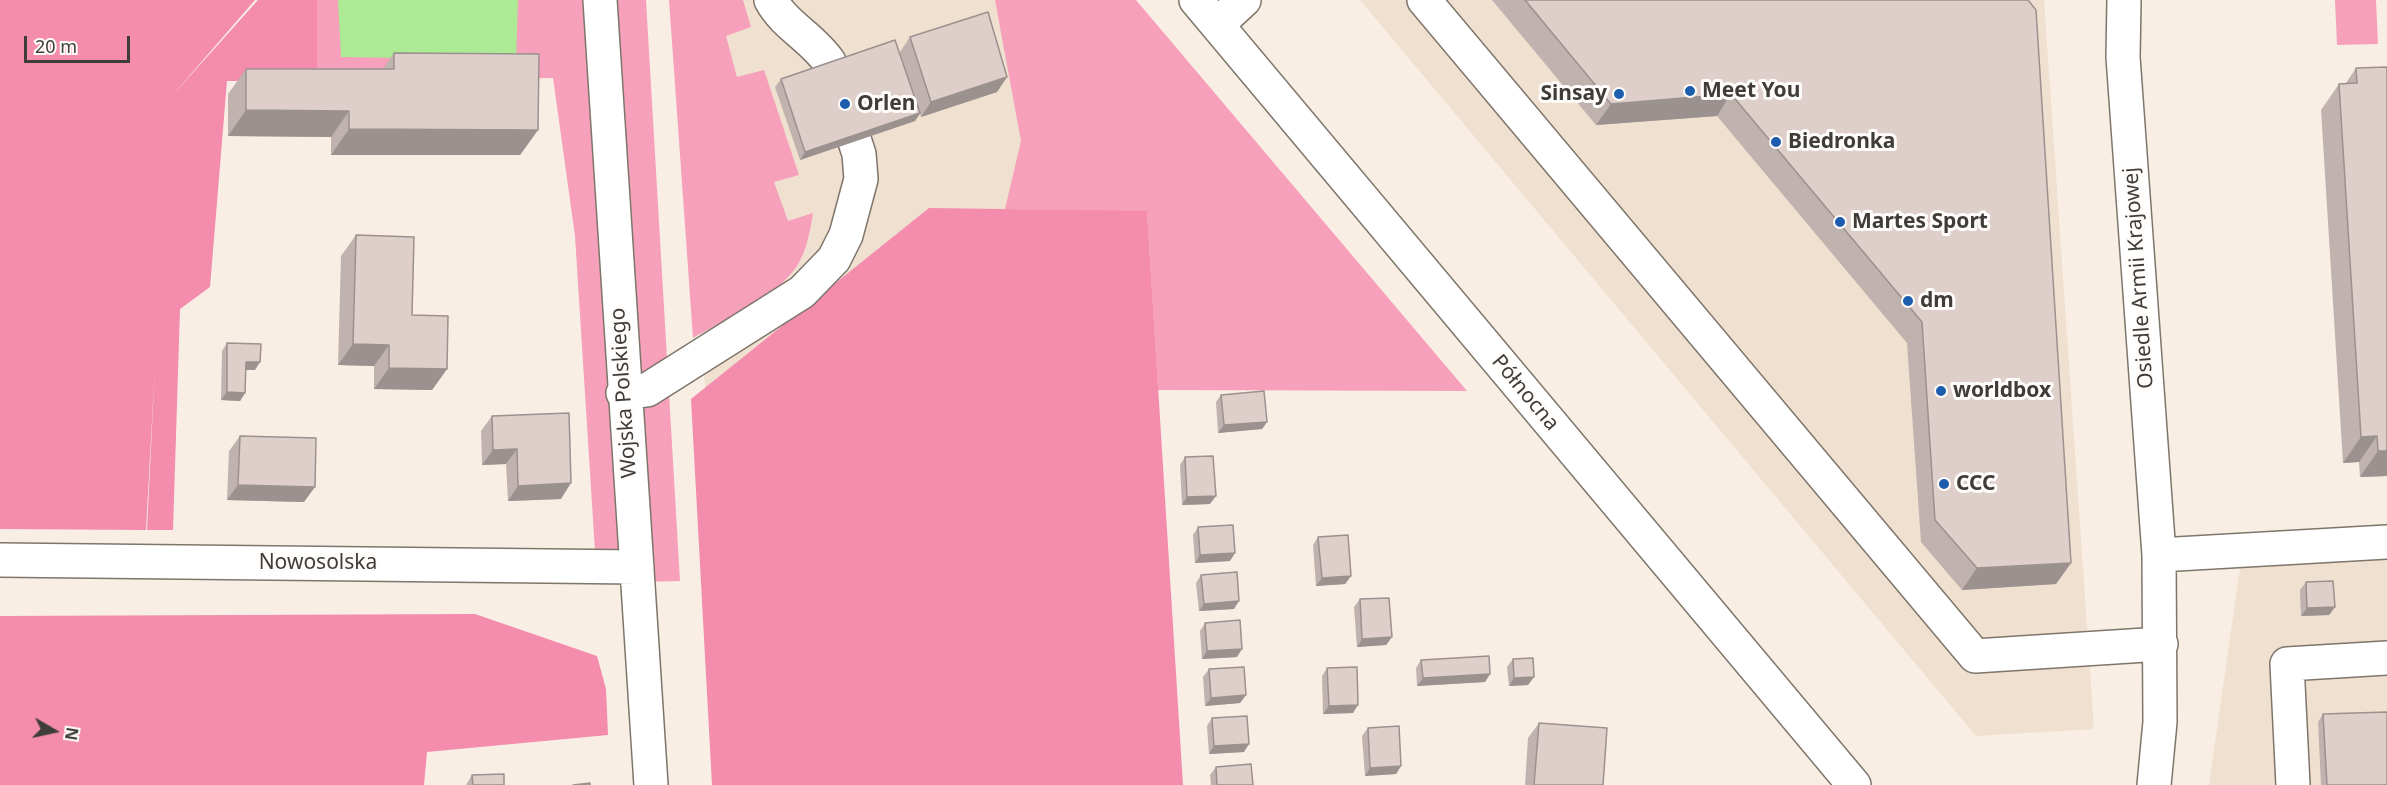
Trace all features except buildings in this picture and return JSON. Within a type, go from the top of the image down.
[{"type":"street","name":"Wojska Polskiego","points":[[600,0],[623,393],[651,785]]},
{"type":"street","points":[[623,393],[647,390],[802,292],[834,259],[846,235],[861,179],[855,144],[829,62],[821,50],[784,17],[771,0]]},
{"type":"street","name":"Północna","points":[[1196,0],[1854,785]]},
{"type":"street","points":[[1217,25],[1244,0]]},
{"type":"street","points":[[1424,0],[1975,656],[2161,644]]},
{"type":"street","name":"Osiedle Armii Krajowej","points":[[2124,0],[2124,57],[2159,555],[2160,722],[2153,783]]},
{"type":"street","points":[[2159,555],[2387,542]]},
{"type":"street","name":"Nowosolska","points":[[0,560],[637,567]]},
{"type":"street","points":[[2293,785],[2287,664],[2387,658]]},
{"type":"shaded area","points":[[0,0],[255,0],[171,97],[258,0],[317,0],[317,81],[227,81],[210,287],[180,309],[173,530],[147,530],[155,365],[146,530],[0,529]]},
{"type":"shaded area","points":[[317,0],[646,0],[680,581],[597,583],[575,236],[553,78],[317,81]]},
{"type":"shaded area","points":[[338,0],[518,0],[516,60],[341,57]]},
{"type":"shaded area","points":[[669,0],[743,0],[751,27],[726,36],[737,77],[764,70],[799,175],[774,182],[788,221],[813,213],[803,254],[787,278],[749,307],[693,338]]},
{"type":"shaded area","points":[[679,0],[1034,0],[1077,204],[954,243],[707,417]]},
{"type":"shaded area","points":[[995,0],[1136,0],[1467,391],[1158,390],[1147,212],[1005,209],[1021,141]]},
{"type":"shaded area","points":[[1360,0],[2044,0],[2094,729],[1976,736]]},
{"type":"shaded area","points":[[2335,0],[2376,0],[2378,44],[2337,45]]},
{"type":"shaded area","points":[[929,208],[1147,211],[1183,785],[712,785],[691,399]]},
{"type":"shaded area","points":[[2387,559],[2387,785],[2209,785],[2240,568]]},
{"type":"shaded area","points":[[475,614],[597,656],[606,689],[608,735],[427,752],[424,785],[0,785],[0,616]]},
{"type":"place","name":"Meet You","points":[[1690,91]]},
{"type":"place","name":"Sinsay","points":[[1619,94]]},
{"type":"place","name":"Orlen","points":[[845,104]]},
{"type":"place","name":"Biedronka","points":[[1776,142]]},
{"type":"place","name":"Martes Sport","points":[[1840,222]]},
{"type":"place","name":"dm","points":[[1908,301]]},
{"type":"place","name":"worldbox","points":[[1941,391]]},
{"type":"place","name":"CCC","points":[[1944,484]]}]
